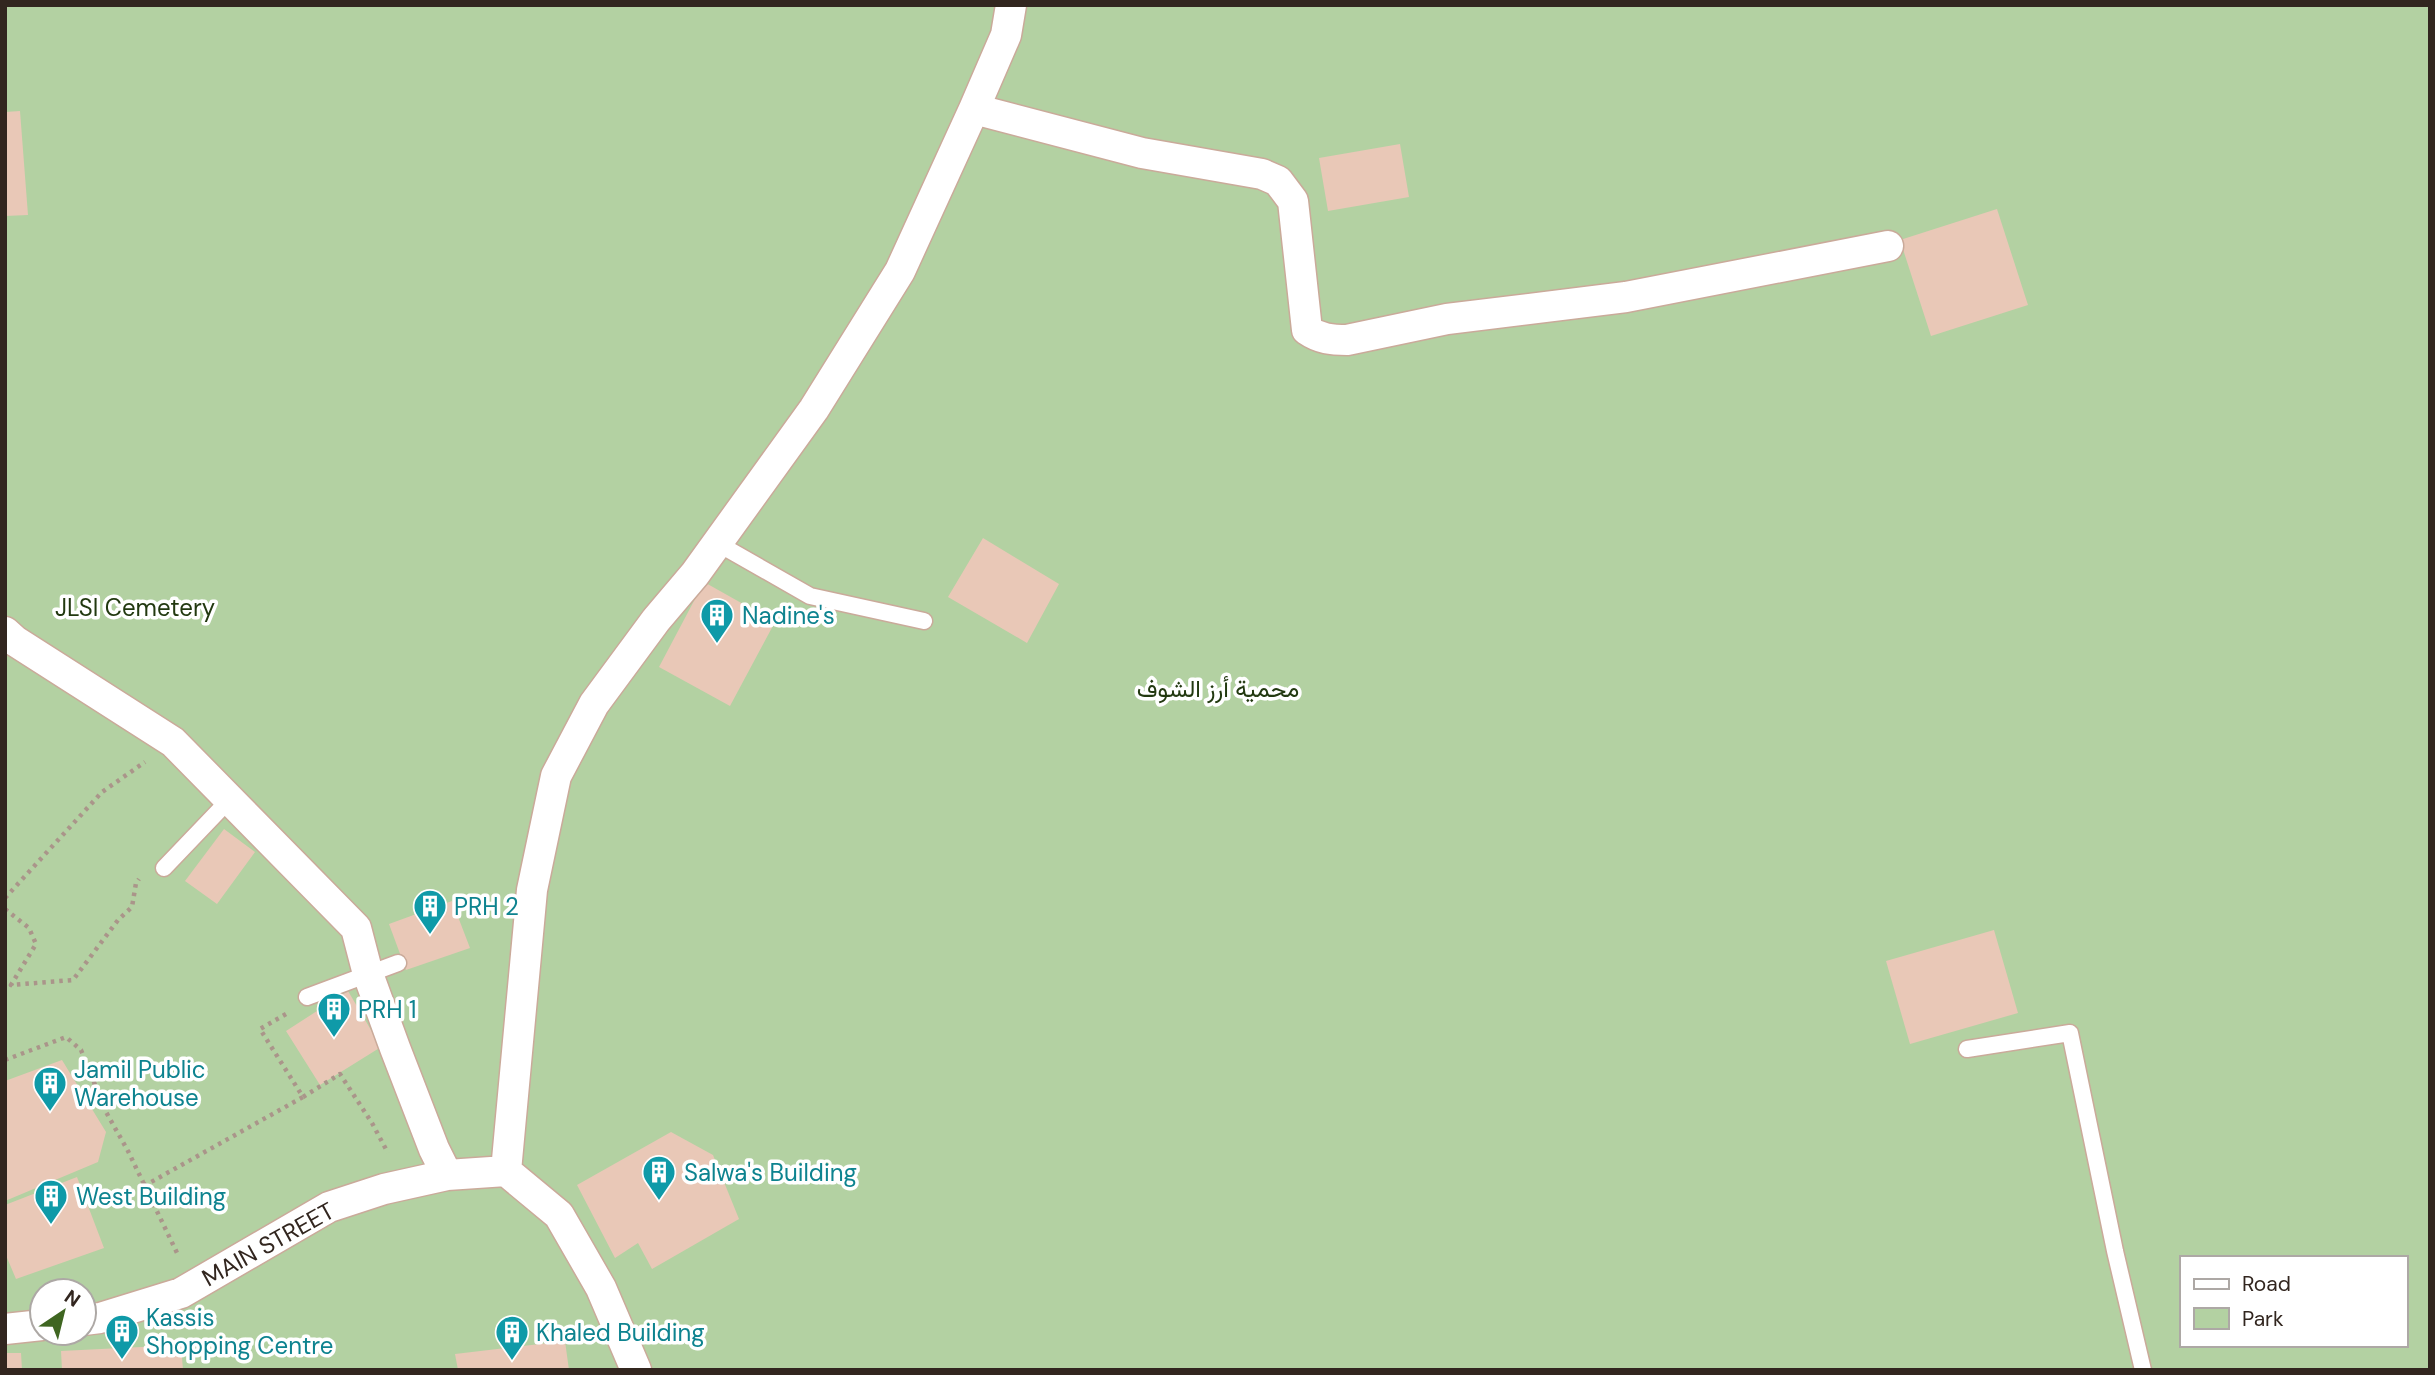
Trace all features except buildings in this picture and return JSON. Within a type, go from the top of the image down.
[{"type":"street","points":[[636,1370],[601,1288],[559,1215],[506,1171],[532,890],[556,776],[594,704],[656,620],[695,575],[814,409],[900,271],[1006,35],[1011,5]]},
{"type":"street","points":[[974,109],[1142,153],[1262,174],[1278,181],[1293,201],[1307,330],[1315,336],[1331,340],[1347,340],[1447,319],[1626,297],[1888,246]]},
{"type":"street","points":[[5,632],[173,742],[356,928],[369,974],[400,1061],[447,1175]]},
{"type":"street","name":"MAIN STREET","points":[[98,1318],[181,1293],[329,1207],[384,1189],[447,1175],[506,1171]]},
{"type":"street","points":[[5,1329],[28,1327]]},
{"type":"lane","points":[[718,543],[810,596],[924,621]]},
{"type":"lane","points":[[164,868],[230,799]]},
{"type":"lane","points":[[307,997],[398,963]]},
{"type":"lane","points":[[1967,1049],[2070,1034],[2143,1370]]},
{"type":"path","points":[[5,898],[102,792],[173,742]]},
{"type":"path","points":[[5,909],[29,928],[36,944],[11,985],[73,980],[118,920],[132,907],[136,883],[145,872],[164,868]]},
{"type":"path","points":[[303,1097],[260,1029],[301,1007],[307,997]]},
{"type":"path","points":[[5,1060],[66,1037],[82,1050],[106,1112],[128,1151],[185,1270],[198,1282]]},
{"type":"path","points":[[144,1186],[340,1074],[372,1123],[404,1185]]},
{"type":"green space","name":"محمية أرز الشوف","points":[[5,5],[2430,5],[2430,1370],[5,1370]]},
{"type":"place","name":"Nadine's","points":[[717,645]]},
{"type":"place","name":"PRH 2","points":[[430,936]]},
{"type":"place","name":"PRH 1","points":[[334,1039]]},
{"type":"place","name":"Jamil Public Warehouse","points":[[50,1113]]},
{"type":"place","name":"Salwa's Building","points":[[659,1202]]},
{"type":"place","name":"West Building","points":[[51,1226]]},
{"type":"place","name":"Kassis Shopping Centre","points":[[122,1361]]},
{"type":"place","name":"Khaled Building","points":[[512,1362]]},
{"type":"park label","name":"JLSI Cemetery","points":[[135,607]]}]
